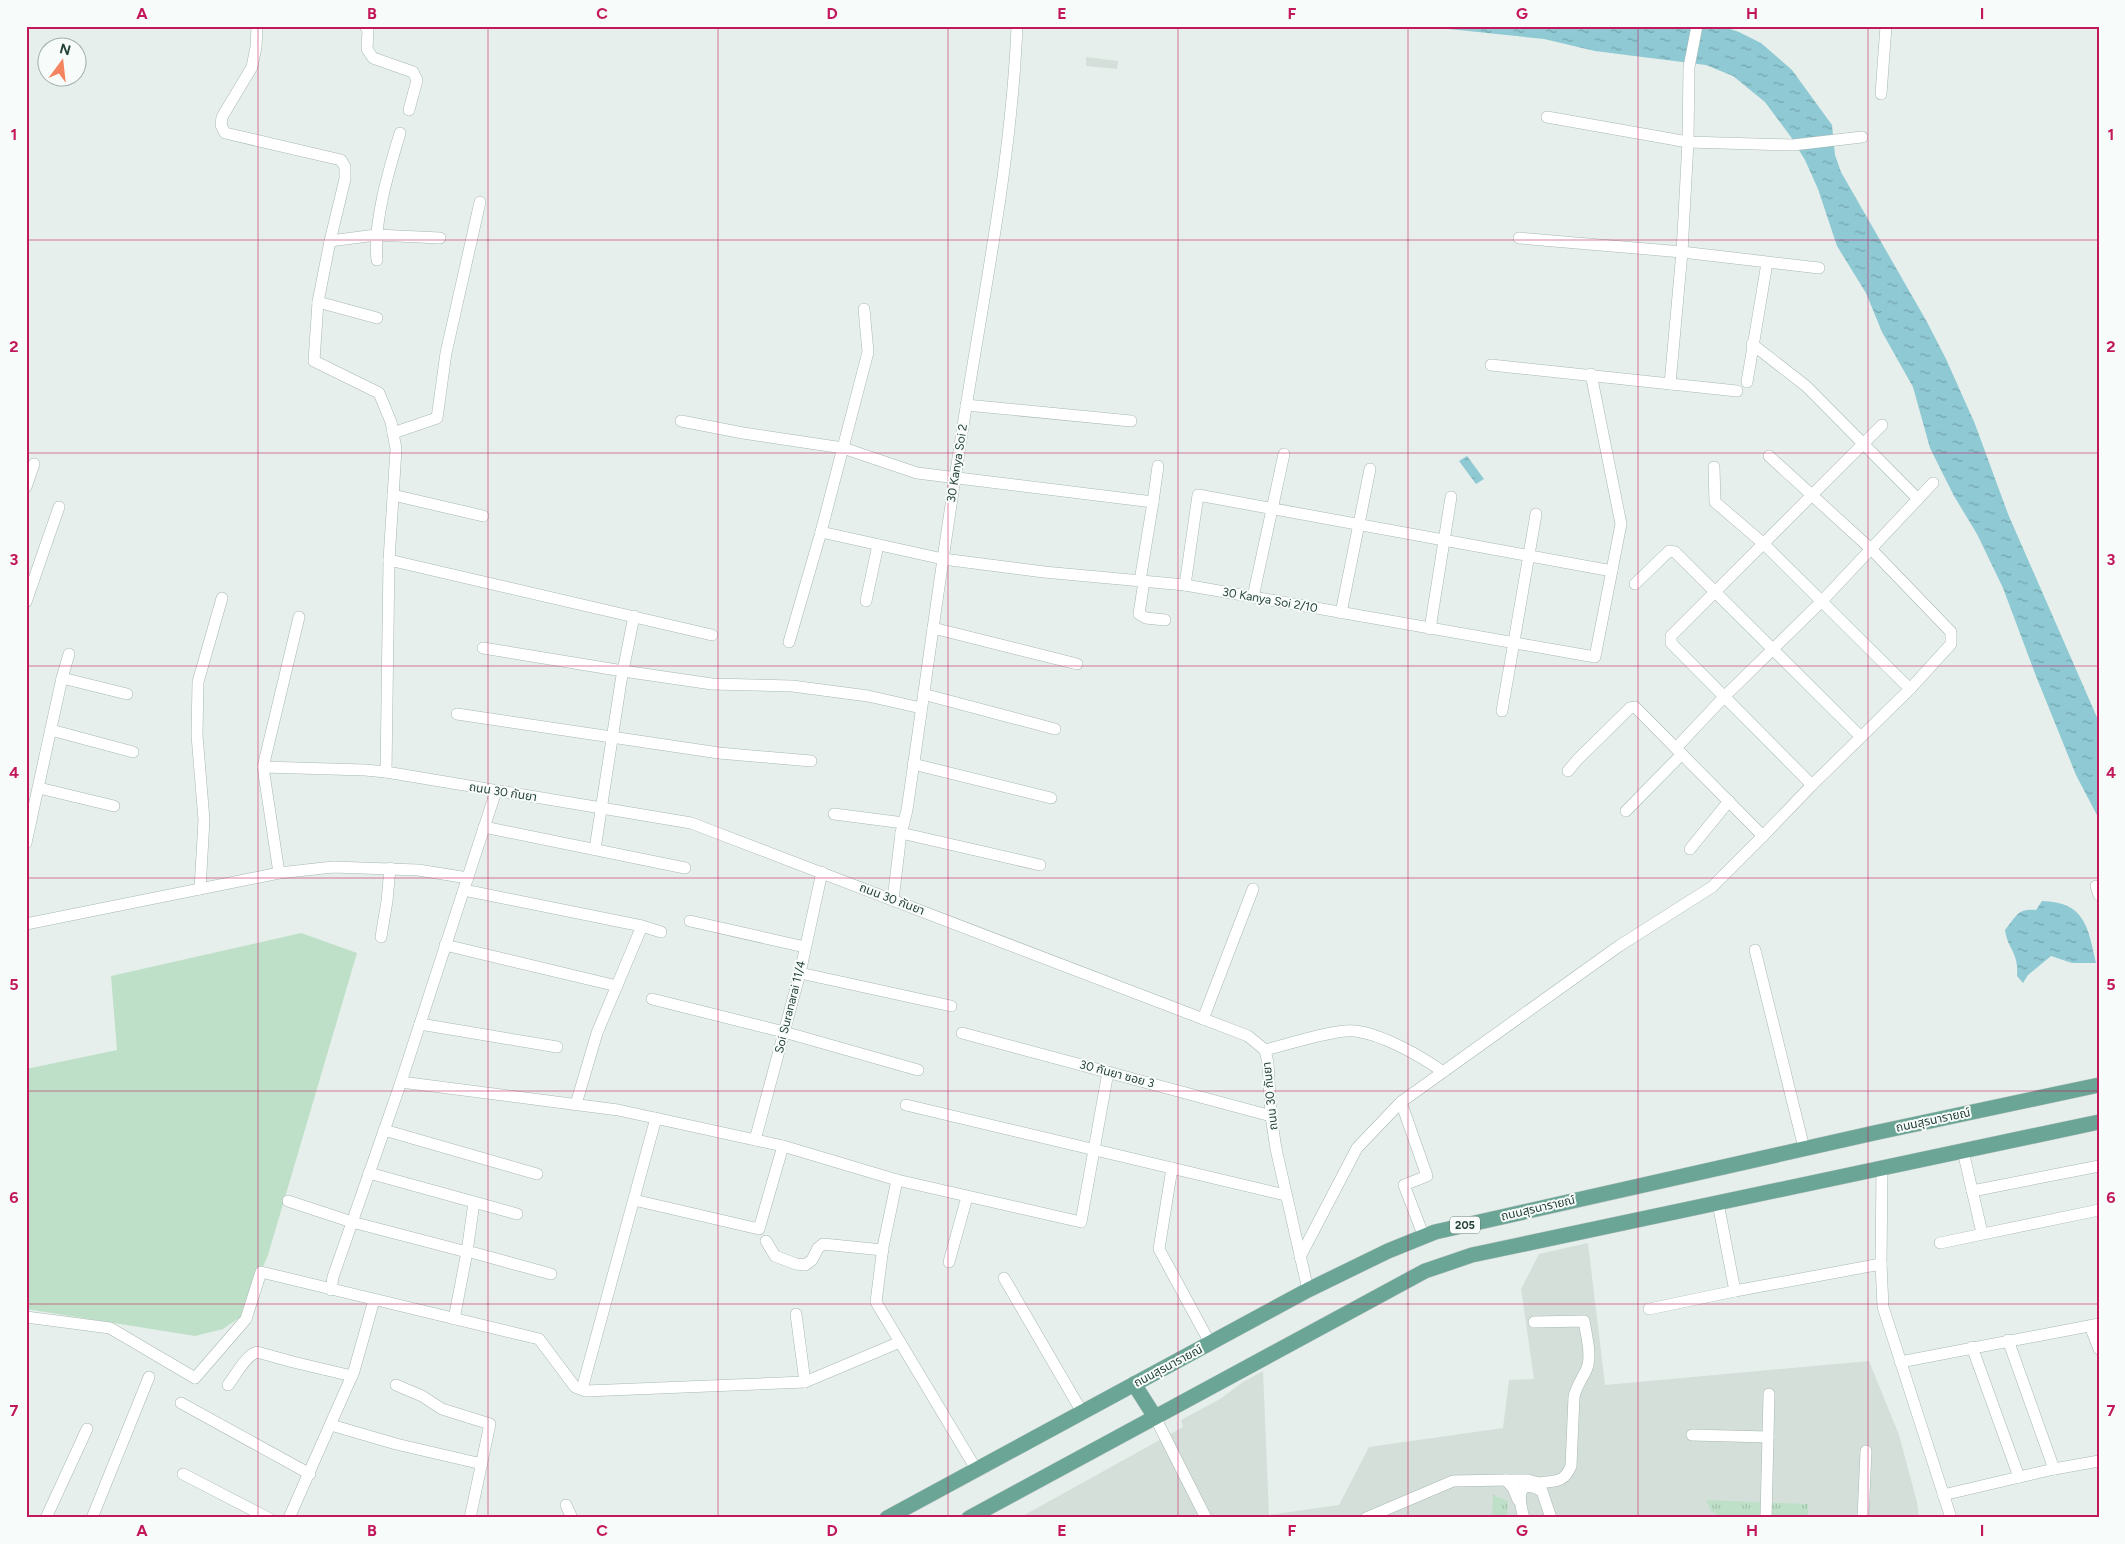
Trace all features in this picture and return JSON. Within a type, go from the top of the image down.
[{"type":"main road","name":"ถนนสุรนารายณ์","points":[[889,1517],[1308,1290],[1388,1251],[1435,1232],[1804,1148],[2099,1085]]},
{"type":"main road","points":[[970,1518],[1425,1271],[1472,1255],[2099,1122]]},
{"type":"main road","points":[[1134,1384],[1155,1417]]},
{"type":"street","points":[[257,26],[256,47],[252,67],[222,117],[220,125],[225,133],[342,160],[346,178],[330,241],[318,302],[314,360],[379,393],[394,433],[396,449],[389,560],[386,772]]},
{"type":"street","points":[[365,26],[368,30],[367,49],[373,58],[413,72],[417,80],[409,110]]},
{"type":"street","name":"30 Kanya Soi 2","points":[[893,900],[954,478],[1004,173],[1015,70],[1017,26]]},
{"type":"street","points":[[1670,384],[1682,252],[1688,142],[1689,67],[1697,26]]},
{"type":"street","points":[[1880,94],[1886,26]]},
{"type":"street","points":[[1547,117],[1688,142],[1793,145],[1862,137]]},
{"type":"street","points":[[377,260],[376,236],[390,164],[400,133]]},
{"type":"street","points":[[394,433],[437,418],[446,353],[480,202]]},
{"type":"street","points":[[330,241],[376,236],[440,238]]},
{"type":"street","points":[[1518,238],[1682,252],[1819,268]]},
{"type":"street","points":[[1747,382],[1767,263]]},
{"type":"street","points":[[318,302],[377,318]]},
{"type":"street","points":[[788,642],[821,532],[868,352],[864,309]]},
{"type":"street","points":[[1752,344],[1806,386],[1918,499]]},
{"type":"street","points":[[1491,365],[1591,374],[1737,391]]},
{"type":"street","points":[[1185,585],[1198,495],[1612,571],[1621,524],[1591,374]]},
{"type":"street","points":[[966,406],[1131,421]]},
{"type":"street","points":[[681,420],[743,433],[843,448],[917,473],[1153,502]]},
{"type":"street","points":[[1812,785],[1724,698],[1670,640],[1812,493],[1882,425]]},
{"type":"street","points":[[1253,597],[1284,454]]},
{"type":"street","points":[[1300,1257],[1357,1148],[1400,1102],[1619,946],[1712,887],[1910,689],[1951,644],[1951,632],[1872,550],[1812,493],[1769,456]]},
{"type":"street","points":[[26,487],[34,464]]},
{"type":"street","points":[[1158,466],[1139,614],[1146,618],[1165,620]]},
{"type":"street","points":[[1714,467],[1715,502],[1764,544],[1910,689]]},
{"type":"street","points":[[1341,613],[1370,469]]},
{"type":"street","points":[[1626,810],[1724,698],[1872,550],[1933,483]]},
{"type":"street","points":[[393,495],[483,516]]},
{"type":"street","points":[[1430,628],[1451,497]]},
{"type":"street","points":[[26,602],[59,507]]},
{"type":"street","points":[[1502,711],[1536,514]]},
{"type":"street","name":"30 Kanya Soi 2/10","points":[[821,532],[943,559],[1044,572],[1185,585],[1596,657],[1612,571]]},
{"type":"street","points":[[866,601],[878,545]]},
{"type":"street","points":[[1635,584],[1672,550],[1861,737]]},
{"type":"street","points":[[389,560],[712,635]]},
{"type":"street","points":[[200,889],[204,820],[197,736],[198,682],[222,598]]},
{"type":"street","points":[[595,849],[622,672],[634,616]]},
{"type":"street","points":[[279,873],[263,767],[298,617]]},
{"type":"street","points":[[933,628],[1077,664]]},
{"type":"street","points":[[484,648],[622,672],[712,684],[792,686],[868,696],[921,708]]},
{"type":"street","points":[[26,843],[62,678],[69,654]]},
{"type":"street","points":[[62,678],[127,694]]},
{"type":"street","points":[[923,694],[1055,729]]},
{"type":"street","points":[[1568,771],[1630,708],[1634,707],[1642,712],[1763,836]]},
{"type":"street","points":[[457,714],[719,753],[811,761]]},
{"type":"street","points":[[51,730],[133,752]]},
{"type":"street","points":[[914,764],[1051,798]]},
{"type":"street","name":"ถนน 30 กันยา","points":[[263,767],[386,772],[691,823],[1248,1036],[1265,1050],[1268,1063],[1272,1116],[1285,1195],[1308,1290]]},
{"type":"street","points":[[39,788],[114,806]]},
{"type":"street","points":[[331,1290],[333,1277],[401,1082],[496,791]]},
{"type":"street","points":[[1690,849],[1729,801]]},
{"type":"street","points":[[834,814],[902,828],[1040,865]]},
{"type":"street","points":[[484,827],[685,868]]},
{"type":"street","points":[[26,924],[279,873],[333,867],[390,868],[468,878]]},
{"type":"street","points":[[381,938],[390,868]]},
{"type":"street","name":"Soi Suranarai 11/4","points":[[755,1140],[800,972],[822,872]]},
{"type":"street","points":[[1203,1019],[1253,889]]},
{"type":"street","points":[[464,890],[642,926],[661,932]]},
{"type":"street","points":[[690,921],[805,947]]},
{"type":"street","points":[[576,1104],[597,1033],[642,926]]},
{"type":"street","points":[[446,945],[617,986]]},
{"type":"street","points":[[1755,950],[1804,1148]]},
{"type":"street","points":[[800,972],[951,1006]]},
{"type":"street","points":[[652,999],[784,1032],[918,1070]]},
{"type":"street","points":[[420,1024],[557,1047]]},
{"type":"street","points":[[1265,1050],[1336,1032],[1355,1031],[1378,1038],[1422,1057],[1443,1072]]},
{"type":"street","name":"30 กันยา ซอย 3","points":[[962,1033],[1272,1116]]},
{"type":"street","points":[[401,1082],[618,1110],[783,1146],[897,1180],[1081,1222],[1108,1072]]},
{"type":"street","points":[[1400,1102],[1427,1176],[1404,1185],[1424,1237]]},
{"type":"street","points":[[906,1105],[1285,1195]]},
{"type":"street","points":[[582,1389],[656,1118]]},
{"type":"street","points":[[384,1130],[537,1174]]},
{"type":"street","points":[[634,1200],[759,1229],[783,1146]]},
{"type":"street","points":[[1963,1151],[1982,1233]]},
{"type":"street","points":[[1972,1191],[2099,1166]]},
{"type":"street","points":[[1172,1168],[1159,1249],[1210,1343]]},
{"type":"street","points":[[1882,1168],[1881,1264],[1883,1307],[1950,1518]]},
{"type":"street","points":[[369,1173],[516,1214]]},
{"type":"street","points":[[897,1180],[883,1250],[876,1302],[976,1469]]},
{"type":"street","points":[[949,1262],[967,1197]]},
{"type":"street","points":[[288,1201],[352,1222],[551,1274]]},
{"type":"street","points":[[454,1319],[467,1252],[474,1202]]},
{"type":"street","points":[[1718,1203],[1735,1291]]},
{"type":"street","points":[[1940,1243],[2099,1210]]},
{"type":"street","points":[[766,1241],[775,1256],[802,1265],[809,1263],[823,1244],[883,1250]]},
{"type":"street","points":[[1649,1310],[1735,1291],[1881,1264]]},
{"type":"street","points":[[26,1317],[110,1328],[194,1378],[246,1319],[261,1272],[539,1339],[575,1387],[586,1391],[805,1382],[900,1342]]},
{"type":"street","points":[[1004,1278],[1082,1412]]},
{"type":"street","points":[[289,1518],[352,1376],[374,1300]]},
{"type":"street","points":[[796,1314],[805,1382]]},
{"type":"street","points":[[1518,1500],[1520,1492],[1527,1487],[1540,1487],[1558,1480],[1567,1474],[1570,1466],[1574,1396],[1576,1386],[1589,1362],[1584,1321],[1534,1322]]},
{"type":"street","points":[[1900,1362],[2094,1325],[2099,1350]]},
{"type":"street","points":[[2008,1340],[2054,1469]]},
{"type":"street","points":[[1972,1347],[2019,1477]]},
{"type":"street","points":[[228,1385],[246,1360],[256,1352],[352,1376]]},
{"type":"street","points":[[92,1518],[149,1378]]},
{"type":"street","points":[[396,1385],[422,1396],[442,1409],[490,1424],[470,1518]]},
{"type":"street","points":[[1766,1518],[1770,1394]]},
{"type":"street","points":[[182,1404],[310,1474]]},
{"type":"street","points":[[1155,1417],[1206,1518]]},
{"type":"street","points":[[331,1425],[396,1444],[482,1464]]},
{"type":"street","points":[[46,1518],[87,1428]]},
{"type":"street","points":[[1692,1436],[1768,1437]]},
{"type":"street","points":[[1864,1518],[1866,1451]]},
{"type":"street","points":[[1943,1494],[2099,1461]]},
{"type":"street","points":[[183,1474],[268,1518]]},
{"type":"street","points":[[1506,1480],[1513,1488],[1524,1518]]},
{"type":"street","points":[[1366,1518],[1453,1481],[1528,1480],[1540,1487],[1551,1518]]},
{"type":"street","points":[[566,1505],[572,1518]]},
{"type":"shaded area","points":[[1086,57],[1118,61],[1117,69],[1086,66]]},
{"type":"shaded area","points":[[1588,1243],[1605,1385],[1869,1361],[1899,1435],[1917,1502],[1919,1518],[1019,1518],[1183,1427],[1181,1420],[1220,1399],[1243,1382],[1263,1371],[1269,1515],[1339,1505],[1369,1447],[1503,1428],[1509,1380],[1534,1379],[1521,1289],[1539,1254]]},
{"type":"green space","points":[[301,933],[357,953],[268,1255],[242,1316],[223,1329],[195,1336],[26,1309],[26,1069],[117,1050],[111,976]]},
{"type":"green space","points":[[1493,1495],[1508,1501],[1507,1518],[1492,1518]]},
{"type":"green space","points":[[1706,1500],[1808,1504],[1808,1518],[1722,1518],[1711,1511]]},
{"type":"water","points":[[1420,26],[1721,26],[1739,32],[1761,43],[1792,70],[1832,125],[1835,155],[1841,172],[1927,322],[1946,359],[1975,424],[2008,514],[2099,722],[2099,819],[2076,775],[2003,588],[1977,534],[1954,496],[1930,448],[1913,387],[1882,332],[1866,293],[1837,246],[1818,189],[1805,160],[1791,137],[1765,102],[1733,76],[1706,65],[1595,51],[1544,39]]},
{"type":"water","points":[[1467,456],[1484,479],[1476,484],[1459,461]]},
{"type":"water","points":[[2042,901],[2056,902],[2076,912],[2087,928],[2096,963],[2072,963],[2051,956],[2028,975],[2023,983],[2017,976],[2015,956],[2006,937],[2005,930],[2017,914],[2025,910],[2036,910]]}]
